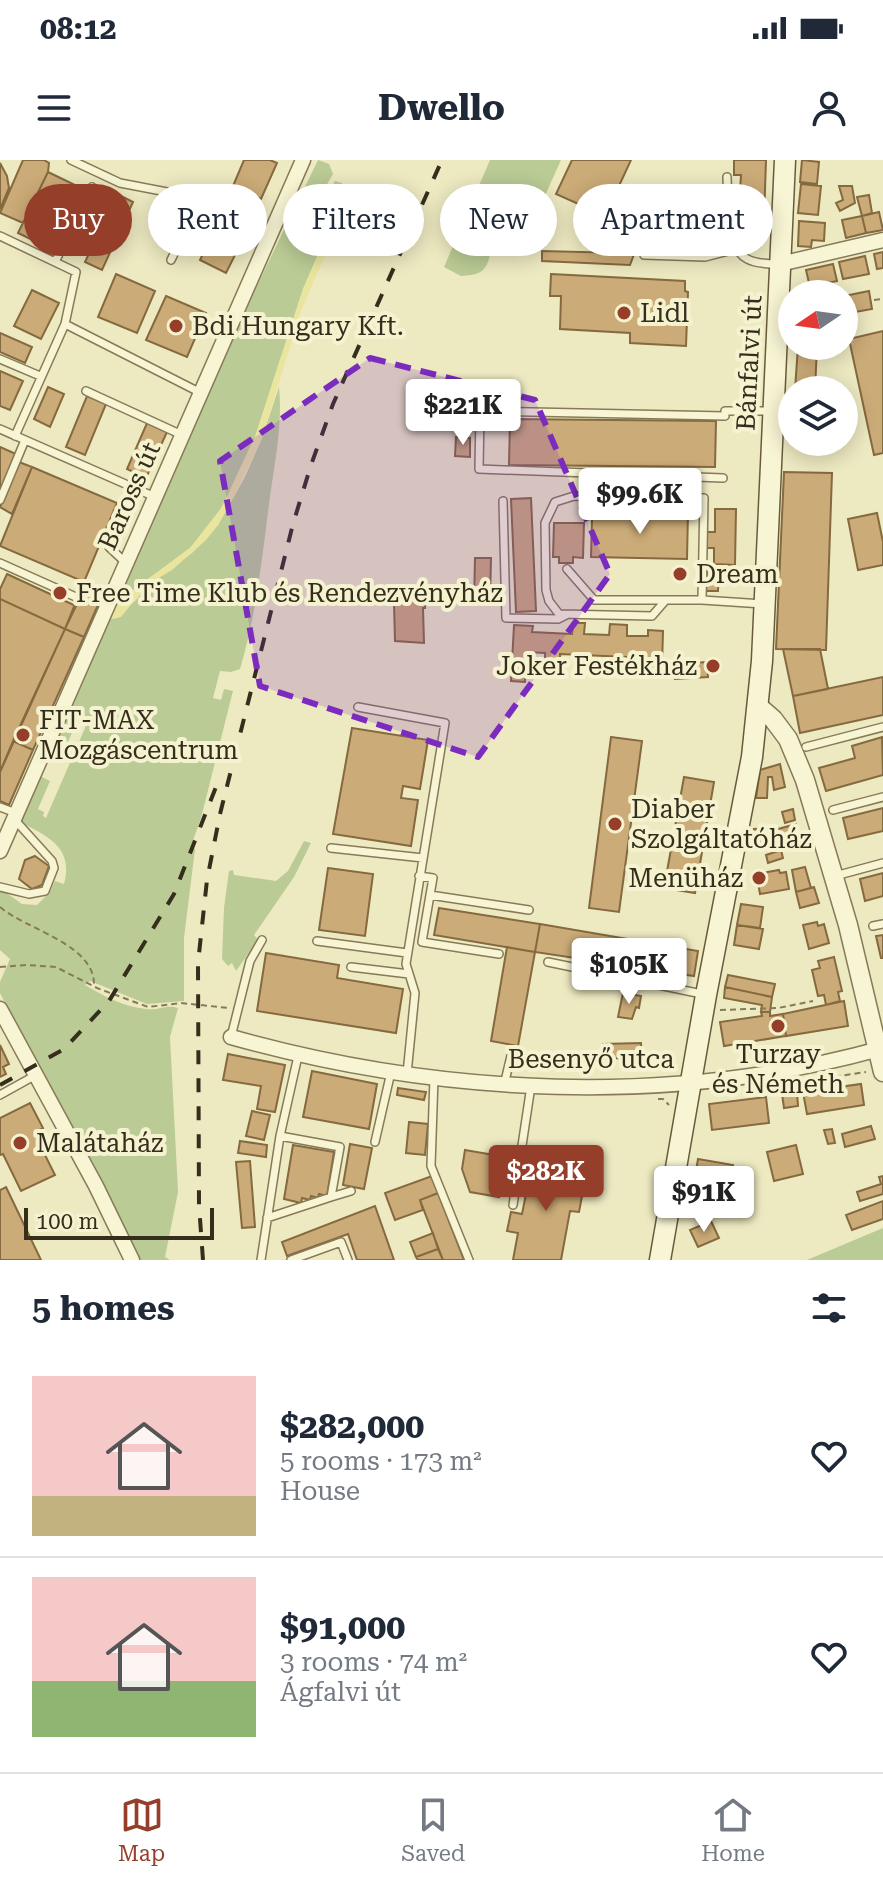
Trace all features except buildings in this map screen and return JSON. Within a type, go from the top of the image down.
[{"type":"main road","name":"Bánfalvi út","points":[[660,1260],[704,1002],[749,773],[758,706],[785,160]]},
{"type":"street","name":"Baross út","points":[[0,851],[102,608],[126,563],[303,160]]},
{"type":"street","points":[[780,264],[883,240]]},
{"type":"street","points":[[758,706],[800,749],[881,1048],[883,1072]]},
{"type":"street","points":[[0,1009],[96,1186],[132,1260]]},
{"type":"street","name":"Besenyő utca","points":[[231,1037],[298,1056],[391,1072],[531,1086],[690,1082],[782,1071],[881,1048]]},
{"type":"lane","points":[[71,160],[120,183],[148,188]]},
{"type":"lane","points":[[727,177],[727,184]]},
{"type":"lane","points":[[0,236],[76,272],[65,324],[15,436]]},
{"type":"lane","points":[[55,262],[58,256]]},
{"type":"lane","points":[[171,260],[173,256]]},
{"type":"lane","points":[[654,256],[709,256]]},
{"type":"lane","points":[[745,256],[756,264],[780,264]]},
{"type":"lane","points":[[65,324],[201,393]]},
{"type":"lane","points":[[0,359],[40,376]]},
{"type":"lane","points":[[86,391],[182,435]]},
{"type":"lane","points":[[723,478],[479,469],[480,411],[772,411]]},
{"type":"lane","points":[[0,429],[155,497]]},
{"type":"lane","points":[[0,500],[25,440]]},
{"type":"lane","points":[[126,563],[109,547],[134,488]]},
{"type":"lane","points":[[665,601],[652,616],[559,614],[546,590],[545,523],[555,502],[565,496],[704,498],[702,600]]},
{"type":"lane","points":[[503,501],[506,618],[558,619],[566,615]]},
{"type":"lane","points":[[0,563],[78,598]]},
{"type":"lane","points":[[567,569],[594,600],[702,600],[764,604]]},
{"type":"lane","points":[[358,707],[445,723],[407,953],[406,964],[415,993],[407,1074]]},
{"type":"lane","points":[[800,749],[883,727]]},
{"type":"lane","points":[[833,810],[883,797]]},
{"type":"lane","points":[[0,807],[15,816],[52,861],[54,868],[45,891],[37,894],[0,887]]},
{"type":"lane","points":[[331,848],[423,858]]},
{"type":"lane","points":[[835,876],[883,863]]},
{"type":"lane","points":[[419,875],[433,878],[422,942],[499,954]]},
{"type":"lane","points":[[430,895],[529,910]]},
{"type":"lane","points":[[873,926],[883,924]]},
{"type":"lane","points":[[231,1037],[250,961],[262,940]]},
{"type":"lane","points":[[317,941],[407,953]]},
{"type":"lane","points":[[548,962],[704,1002]]},
{"type":"lane","points":[[351,967],[409,974]]},
{"type":"lane","points":[[261,1260],[280,1136],[298,1056]]},
{"type":"lane","points":[[504,1085],[511,1056]]},
{"type":"lane","points":[[375,1142],[391,1072]]},
{"type":"lane","points":[[0,1095],[36,1075]]},
{"type":"lane","points":[[434,1078],[431,1166],[469,1260]]},
{"type":"lane","points":[[513,1205],[531,1086]]},
{"type":"lane","points":[[280,1136],[340,1147],[331,1197]]},
{"type":"lane","points":[[267,1218],[351,1191]]},
{"type":"lane","points":[[291,1260],[341,1242],[348,1260]]},
{"type":"path","points":[[874,300],[883,299]]},
{"type":"path","points":[[0,907],[77,953],[92,970],[94,986]]},
{"type":"path","points":[[0,967],[56,967],[125,1000],[148,1007],[171,1003],[205,1004],[237,1010]]},
{"type":"path","points":[[704,1002],[778,1008],[813,1001]]},
{"type":"highlighted area","points":[[370,358],[535,400],[610,574],[478,757],[260,686],[220,461]]},
{"type":"green space","points":[[318,160],[329,164],[333,174],[327,184],[306,184]]},
{"type":"green space","points":[[490,160],[561,160],[550,184],[480,184]]},
{"type":"green space","points":[[283,232],[283,256],[317,256],[303,289],[256,434],[233,487],[213,522],[190,548],[125,596],[120,595],[121,588]]},
{"type":"green space","points":[[449,256],[490,256],[486,266],[472,275],[461,276],[444,267]]},
{"type":"green space","points":[[279,387],[277,446],[250,629],[240,669],[220,671],[213,698],[221,700],[224,689],[233,691],[191,846],[195,849],[184,938],[184,1001],[147,1004],[90,981],[85,985],[130,1006],[178,1008],[170,1037],[178,1192],[165,1257],[170,1260],[138,1260],[0,993],[0,982],[10,959],[0,950],[0,892],[22,904],[37,905],[50,892],[55,881],[64,884],[66,872],[62,852],[49,838],[20,822],[38,775],[50,781],[38,809],[44,812],[46,818],[88,721],[79,717],[60,760],[54,763],[45,760],[109,619],[117,618],[147,585],[192,553],[218,525],[245,477]]},
{"type":"green space","points":[[304,841],[311,843],[294,877],[254,935],[258,940],[236,971],[232,963],[228,966],[222,959],[229,871],[233,870],[234,875],[276,881],[288,871]]},
{"type":"green space","points":[[883,1228],[883,1260],[807,1260]]},
{"type":"sand","points":[[317,256],[325,256],[301,311],[262,438],[218,525],[172,570],[147,585],[121,617],[109,619],[121,588],[120,595],[125,596],[190,548],[222,507],[256,434],[303,289]]},
{"type":"railway","points":[[203,1260],[199,1205],[198,963],[207,880],[220,814],[293,524],[311,465],[333,404],[442,160]]},
{"type":"railway","points":[[0,1085],[64,1049],[109,1001],[174,894],[216,787]]},
{"type":"place","name":"Lidl","points":[[624,313]]},
{"type":"place","name":"Bdi Hungary Kft.","points":[[176,326]]},
{"type":"place","name":"Dream","points":[[680,574]]},
{"type":"place","name":"Free Time Klub és Rendezvényház","points":[[60,593]]},
{"type":"place","name":"Joker Festékház","points":[[713,666]]},
{"type":"place","name":"FIT-MAX Mozgáscentrum","points":[[23,735]]},
{"type":"place","name":"Diaber Szolgáltatóház","points":[[615,824]]},
{"type":"place","name":"Menüház","points":[[759,878]]},
{"type":"place","name":"Turzay és Németh","points":[[778,1026]]},
{"type":"place","name":"Malátaház","points":[[20,1143]]}]
